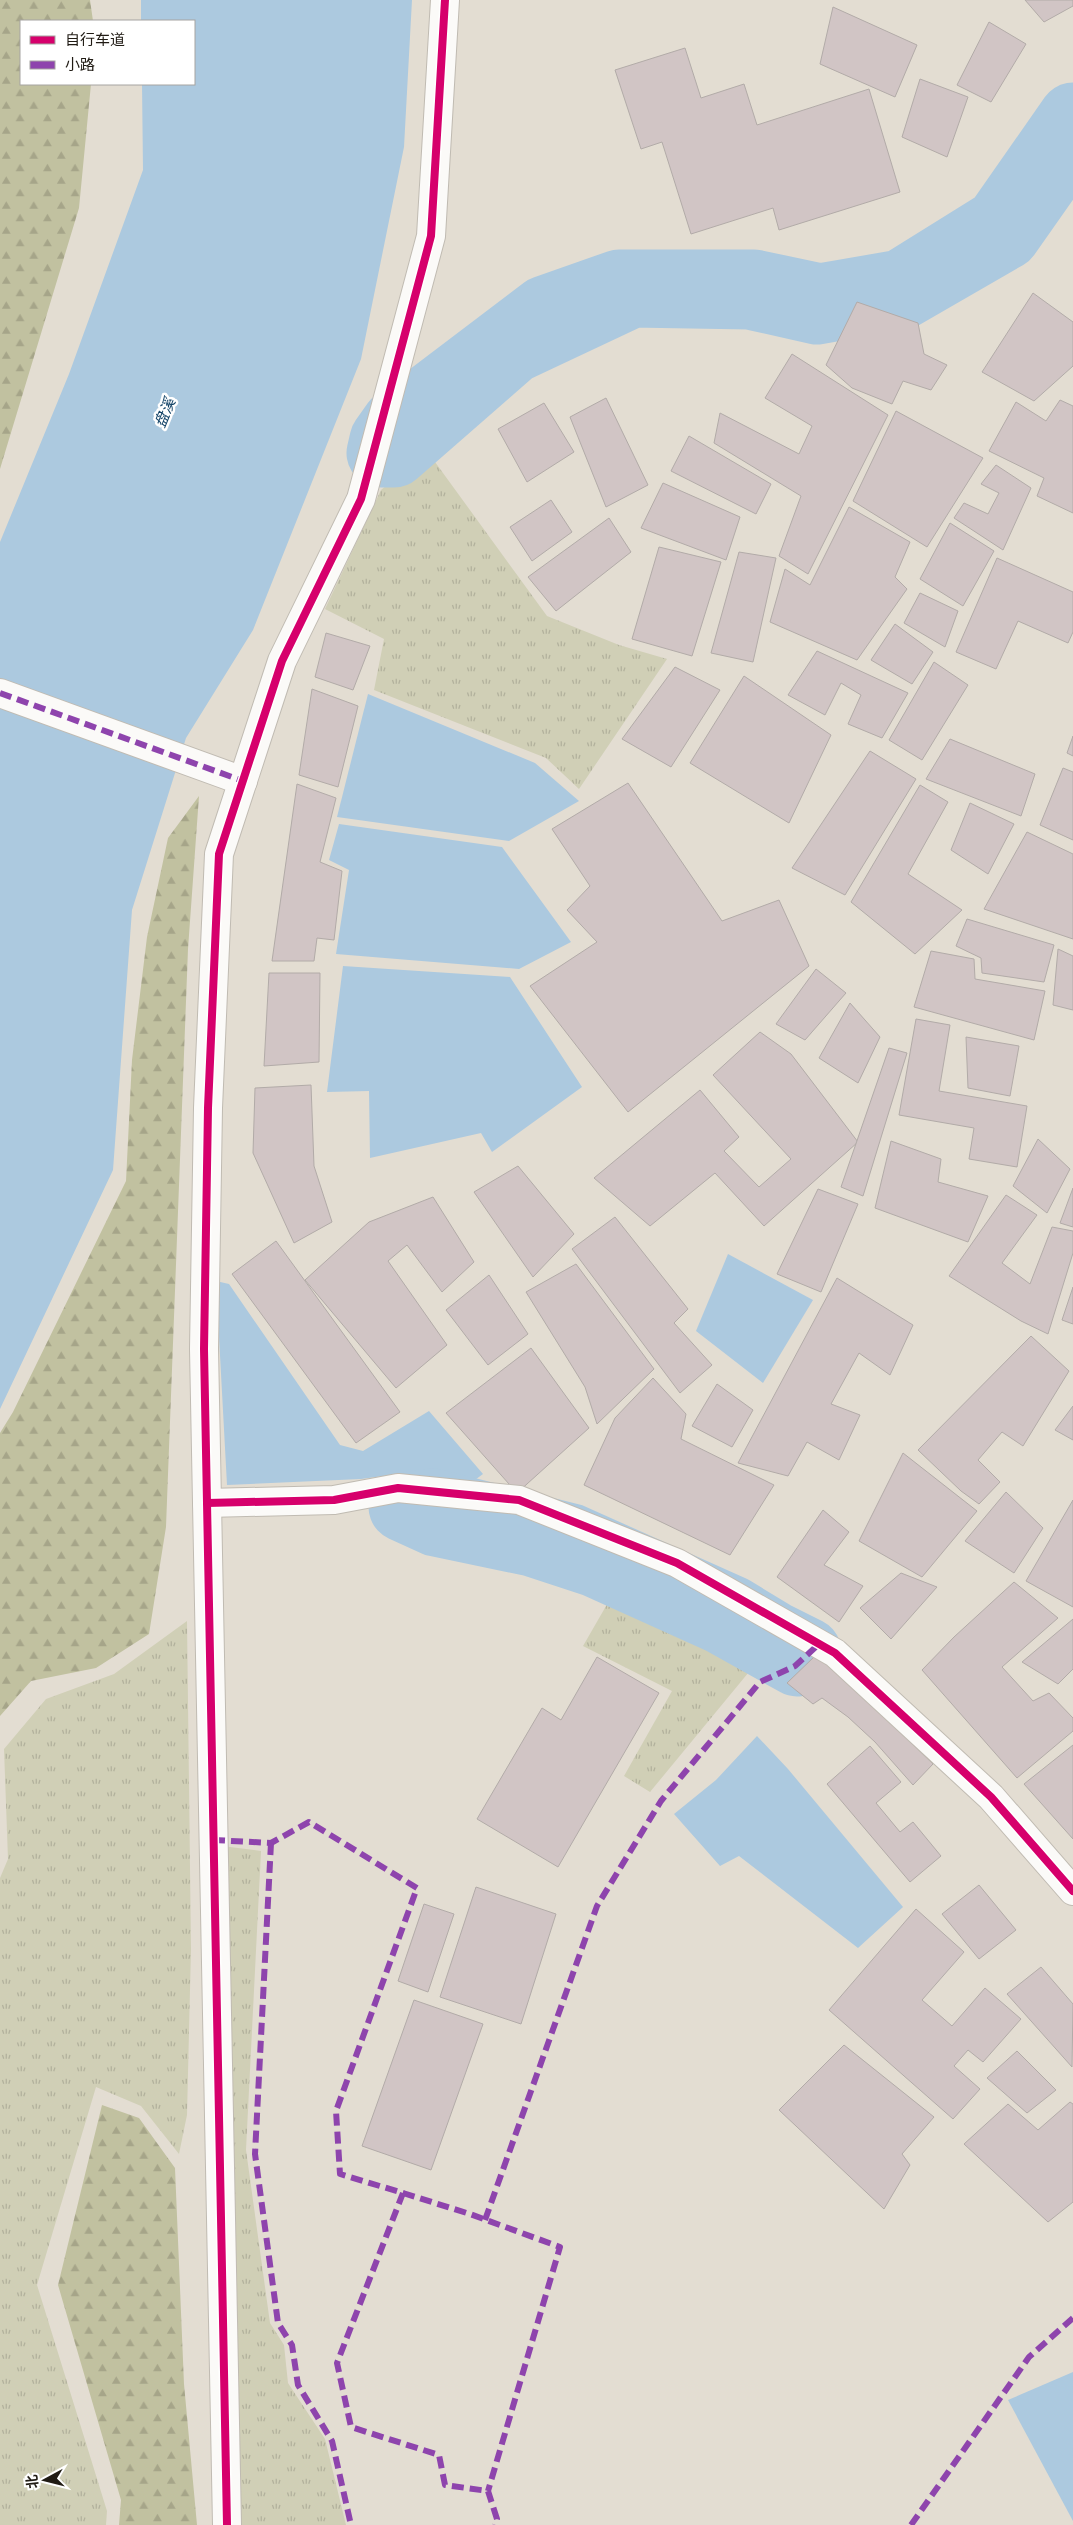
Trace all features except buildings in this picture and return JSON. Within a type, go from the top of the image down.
[{"type":"street","points":[[227,2525],[204,1349],[208,1108],[218,864],[219,854],[282,661],[361,499],[430,236],[445,0]]},
{"type":"street","points":[[0,693],[243,781]]},
{"type":"street","points":[[207,1503],[334,1500],[398,1488],[519,1500],[677,1563],[835,1653],[991,1797],[1073,1891]]},
{"type":"green space","points":[[0,0],[90,0],[93,20],[20,20],[20,85],[91,85],[79,208],[0,469]]},
{"type":"green space","points":[[427,451],[547,616],[619,645],[667,659],[579,789],[546,758],[374,690],[384,639],[325,609],[381,490]]},
{"type":"green space","points":[[199,796],[188,949],[166,1527],[149,1634],[96,1668],[31,1681],[0,1716],[0,1433],[13,1412],[126,1181],[132,1060],[147,937],[168,838]]},
{"type":"green space","points":[[617,1587],[708,1627],[758,1661],[650,1792],[624,1776],[672,1691],[583,1646]]},
{"type":"green space","points":[[187,1621],[191,1949],[187,2115],[179,2154],[141,2106],[96,2087],[37,2285],[107,2511],[106,2525],[0,2525],[0,1878],[8,1859],[4,1749],[46,1699],[114,1674]]},
{"type":"green space","points":[[222,1846],[261,1851],[246,2150],[270,2323],[284,2345],[288,2383],[325,2439],[346,2525],[240,2525]]},
{"type":"green space","points":[[102,2105],[139,2118],[175,2168],[184,2384],[197,2525],[119,2525],[121,2500],[58,2285]]},
{"type":"water","name":"盘溪","points":[[141,0],[412,0],[404,147],[361,359],[253,630],[186,738],[132,910],[113,1170],[0,1409],[0,542],[69,374],[143,170],[142,85],[195,85],[195,20],[141,20]]},
{"type":"water","points":[[368,694],[535,763],[579,801],[509,841],[337,817]]},
{"type":"water","points":[[339,824],[502,847],[571,942],[519,969],[336,954],[349,870],[329,860]]},
{"type":"water","points":[[343,966],[510,977],[582,1087],[492,1152],[481,1133],[370,1158],[369,1091],[327,1092]]},
{"type":"water","points":[[728,1254],[813,1300],[763,1383],[696,1331]]},
{"type":"water","points":[[216,1281],[229,1284],[340,1445],[363,1451],[429,1411],[483,1474],[468,1485],[398,1474],[361,1479],[227,1485]]},
{"type":"water","points":[[757,1736],[788,1769],[903,1907],[858,1948],[739,1856],[720,1866],[674,1814],[716,1780]]},
{"type":"water","points":[[1073,2372],[1073,2521],[1008,2400]]},
{"type":"waterway","points":[[1073,117],[999,223],[901,284],[820,298],[754,284],[619,284],[545,310],[396,423],[384,440],[381,453],[394,453],[513,349],[632,293],[750,295],[817,310],[902,295],[1006,235],[1073,140]]},
{"type":"waterway","points":[[433,1503],[571,1538],[732,1610],[773,1635],[807,1652],[797,1662],[720,1619],[596,1563],[532,1542],[436,1522],[403,1507],[433,1503]]},
{"type":"marked path","points":[[0,693],[243,781]]},
{"type":"marked path","points":[[485,2220],[597,1906],[661,1801],[760,1682],[795,1666],[819,1644]]},
{"type":"marked path","points":[[213,1840],[271,1843],[309,1822],[417,1888],[336,2111],[340,2174],[403,2193],[337,2363],[351,2427],[439,2455],[445,2485],[488,2491],[497,2519],[495,2525]]},
{"type":"marked path","points":[[271,1843],[255,2154],[278,2323],[292,2345],[298,2385],[332,2441],[351,2525]]},
{"type":"marked path","points":[[403,2193],[470,2214],[560,2247],[488,2491]]},
{"type":"marked path","points":[[911,2525],[1029,2357],[1073,2318]]},
{"type":"cycle path","points":[[227,2525],[204,1349],[208,1108],[219,854],[282,661],[361,499],[431,236],[445,0]]},
{"type":"cycle path","points":[[207,1503],[334,1500],[398,1488],[519,1500],[677,1563],[835,1653],[991,1797],[1073,1891]]}]
